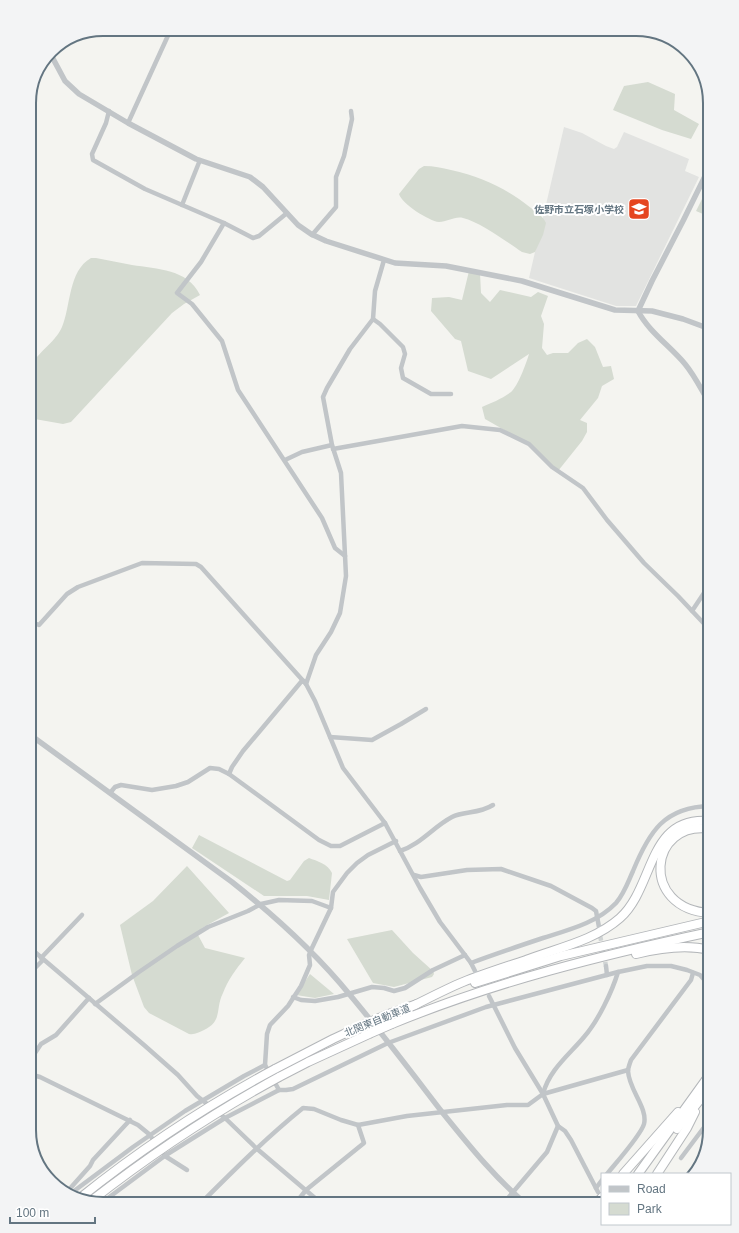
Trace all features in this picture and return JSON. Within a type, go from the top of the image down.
[{"type":"highway","points":[[413,1006],[462,983],[599,933],[620,918],[631,906],[640,891],[656,852],[665,838],[671,832],[686,823],[703,820]]},
{"type":"highway","points":[[703,829],[694,828],[672,840],[666,848],[660,867],[663,886],[667,893],[674,900],[689,909],[703,912]]},
{"type":"highway","name":"北関東自動車道","points":[[85,1194],[172,1130],[225,1096],[333,1039],[386,1015],[561,956],[703,923]]},
{"type":"highway","name":"北関東自動車道","points":[[97,1197],[179,1137],[232,1104],[279,1077],[327,1053],[392,1024],[466,996],[530,976],[594,958],[703,934]]},
{"type":"highway","points":[[530,976],[569,970],[665,948],[689,947],[703,949]]},
{"type":"highway","points":[[645,1173],[703,1087]]},
{"type":"highway","points":[[624,1173],[665,1125],[703,1092]]},
{"type":"highway","points":[[639,1173],[699,1095]]},
{"type":"highway","points":[[658,1173],[687,1128],[699,1095]]},
{"type":"street","points":[[128,123],[168,36]]},
{"type":"street","points":[[53,59],[65,81],[79,94],[128,123],[200,160],[250,177],[263,187],[298,225],[312,235],[326,241],[384,260],[408,264],[446,266],[522,281],[615,310],[652,311],[703,327]]},
{"type":"street","points":[[109,111],[106,123],[92,154],[93,160],[145,189],[224,223],[253,238],[259,236],[287,212]]},
{"type":"street","points":[[312,235],[336,207],[336,177],[344,156],[352,119],[351,111]]},
{"type":"street","points":[[182,205],[200,160]]},
{"type":"street","points":[[638,311],[703,180]]},
{"type":"street","points":[[224,223],[201,262],[177,293],[192,304],[222,341],[238,390],[322,518],[335,548],[345,556]]},
{"type":"street","points":[[305,683],[316,656],[331,632],[340,613],[346,576],[342,473],[333,447],[324,397],[326,388],[350,349],[373,319],[375,291],[384,260]]},
{"type":"street","points":[[638,311],[643,321],[686,365],[703,393]]},
{"type":"street","points":[[373,319],[403,347],[405,354],[401,368],[402,378],[431,394],[451,394]]},
{"type":"street","points":[[285,460],[302,452],[462,426],[500,430],[529,444],[552,467],[583,488],[606,520],[644,563],[703,623]]},
{"type":"street","points":[[36,624],[39,625],[67,594],[78,587],[142,563],[196,564],[201,567],[305,683],[315,701],[343,768],[385,823],[440,922],[471,962],[475,971]]},
{"type":"street","points":[[692,611],[703,594]]},
{"type":"street","points":[[229,774],[243,751],[301,682],[305,683]]},
{"type":"street","points":[[330,737],[372,740],[426,709]]},
{"type":"street","points":[[36,739],[261,904],[311,950],[350,994],[477,1155],[517,1197]]},
{"type":"street","points":[[110,792],[115,787],[120,785],[152,790],[176,786],[188,782],[210,768],[219,769],[229,774],[320,840],[331,846],[340,846],[385,823]]},
{"type":"street","points":[[400,851],[416,844],[452,817],[482,810],[493,805]]},
{"type":"street","points":[[471,962],[560,932],[597,917],[616,903],[622,895],[641,851],[649,836],[656,828],[665,820],[674,815],[697,807],[703,807]]},
{"type":"street","points":[[279,1090],[265,1065],[267,1034],[270,1025],[288,1006],[301,986],[310,965],[309,955],[331,908],[333,892],[347,873],[357,863],[368,855],[396,842]]},
{"type":"street","points":[[414,875],[421,877],[466,870],[501,869],[557,889],[592,908],[596,911],[599,926]]},
{"type":"street","points":[[95,1004],[145,968],[202,931],[220,921],[248,911],[261,904],[279,900],[312,901],[331,908]]},
{"type":"street","points":[[36,966],[82,915]]},
{"type":"street","points":[[36,953],[178,1075],[203,1101],[225,1118],[256,1148],[314,1197]]},
{"type":"street","points":[[293,997],[301,1000],[315,1001],[350,994],[372,987],[394,991],[405,988],[433,970],[465,955]]},
{"type":"street","points":[[606,966],[607,975]]},
{"type":"street","points":[[109,1197],[165,1156],[225,1118],[279,1090],[293,1089],[388,1043],[493,1004],[618,972],[655,966],[681,968],[700,975],[703,978]]},
{"type":"street","points":[[543,1094],[545,1087],[559,1064],[589,1031],[613,988],[618,972]]},
{"type":"street","points":[[608,1173],[644,1124],[644,1110],[630,1082],[628,1070],[631,1060],[691,980],[693,973]]},
{"type":"street","points":[[489,996],[515,1048],[543,1094],[558,1126],[565,1131],[571,1140],[599,1192]]},
{"type":"street","points":[[36,1054],[41,1044],[56,1035],[89,998]]},
{"type":"street","points":[[75,1191],[150,1135],[244,1076],[265,1065]]},
{"type":"street","points":[[207,1197],[256,1148],[270,1138],[304,1108],[314,1108],[341,1120],[358,1125],[407,1116],[507,1105],[528,1105],[543,1094],[628,1070]]},
{"type":"street","points":[[36,1076],[130,1120],[150,1135],[165,1156],[187,1170]]},
{"type":"street","points":[[70,1188],[90,1166],[93,1160],[130,1120]]},
{"type":"street","points":[[300,1197],[306,1190],[364,1143],[358,1125]]},
{"type":"street","points":[[509,1197],[547,1152],[558,1126]]},
{"type":"street","points":[[681,1158],[703,1129]]},
{"type":"street","points":[[99,1172],[114,1193]]},
{"type":"shaded area","points":[[564,127],[582,133],[614,149],[617,147],[624,132],[689,159],[685,171],[699,177],[636,306],[616,306],[529,278]]},
{"type":"green space","points":[[648,82],[675,94],[674,110],[699,124],[691,139],[662,130],[613,110],[624,86]]},
{"type":"green space","points":[[424,166],[451,170],[484,180],[503,189],[537,213],[546,223],[543,235],[535,252],[530,254],[522,252],[470,220],[454,218],[439,222],[429,219],[410,207],[399,194],[419,169]]},
{"type":"green space","points":[[703,197],[703,214],[696,211]]},
{"type":"green space","points":[[91,258],[96,258],[161,269],[180,275],[188,280],[195,286],[200,295],[172,313],[71,422],[63,424],[36,419],[36,358],[59,333],[65,319],[74,280],[78,271]]},
{"type":"green space","points":[[469,271],[480,273],[481,293],[490,302],[500,290],[531,297],[538,292],[548,296],[541,316],[544,324],[542,348],[547,355],[553,353],[568,353],[578,343],[587,339],[595,347],[603,367],[611,366],[614,379],[602,386],[598,398],[580,420],[587,423],[587,432],[582,441],[558,471],[529,444],[485,419],[482,407],[504,397],[514,389],[522,374],[529,354],[491,379],[468,371],[461,341],[455,339],[431,311],[432,298],[449,297],[462,300]]},
{"type":"green space","points":[[199,835],[287,881],[290,880],[304,861],[309,858],[322,863],[328,867],[332,873],[329,900],[307,896],[264,896],[192,848]]},
{"type":"green space","points":[[187,866],[229,913],[202,928],[198,935],[205,948],[245,958],[232,975],[225,988],[214,1023],[204,1030],[191,1034],[149,1013],[144,1007],[132,975],[120,925],[153,901]]},
{"type":"green space","points":[[392,930],[413,953],[433,971],[434,974],[432,977],[394,987],[373,983],[347,939]]},
{"type":"green space","points":[[310,974],[334,994],[315,998],[296,995]]},
{"type":"tunnel","points":[[599,930],[606,966]]},
{"type":"place","name":"佐野市立石塚小学校","points":[[639,209]]}]
